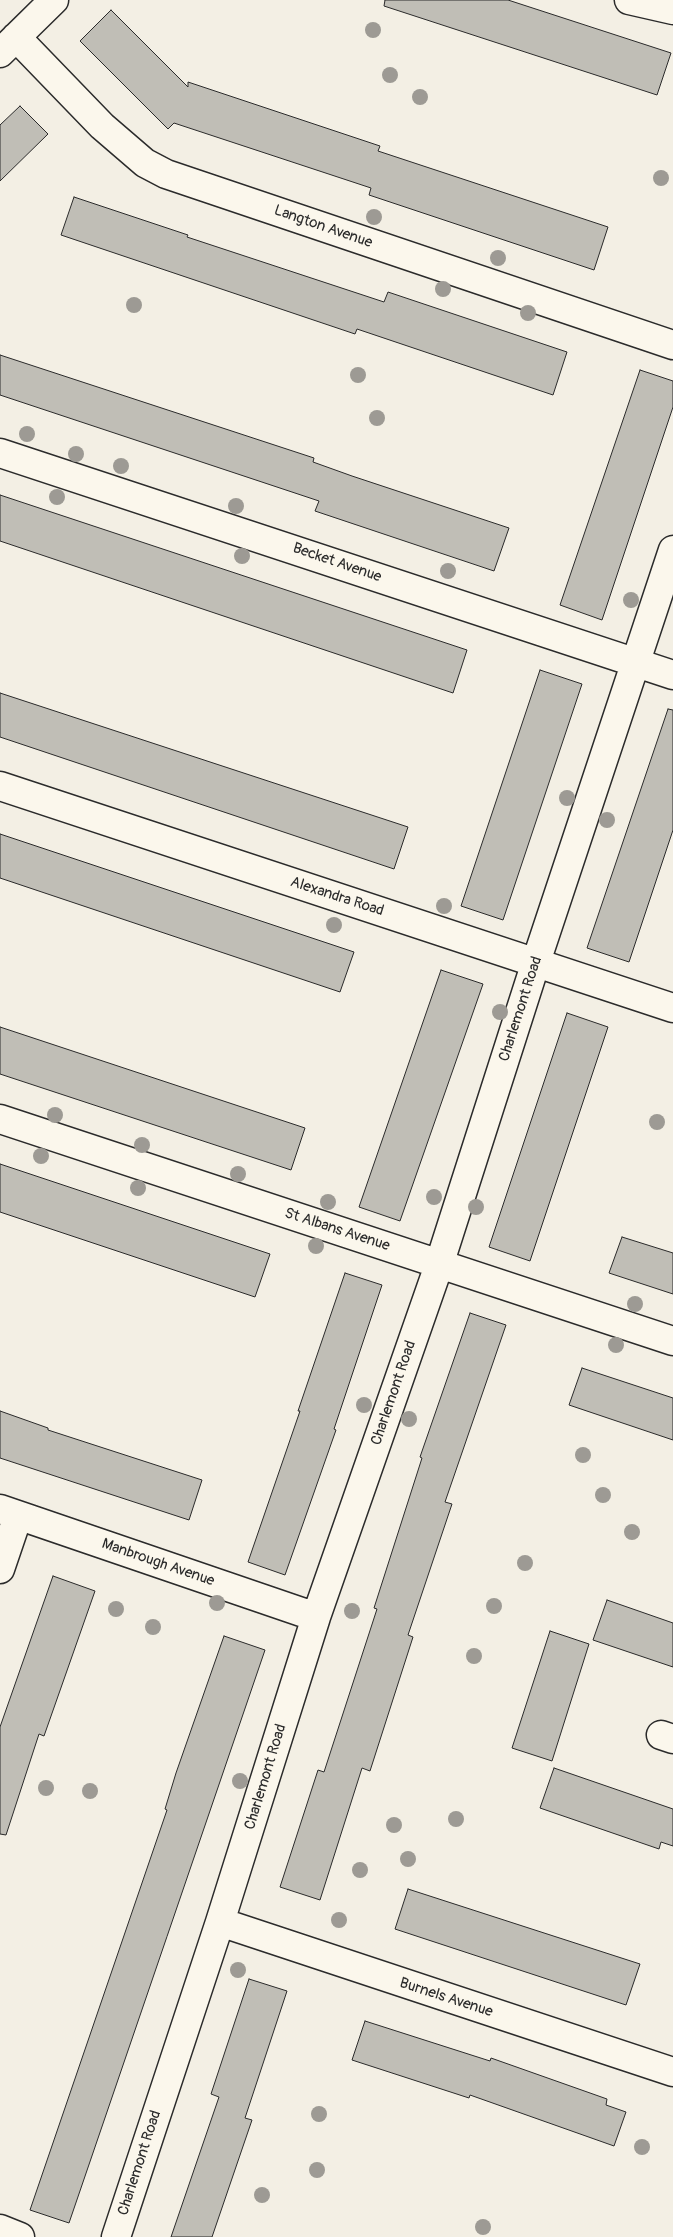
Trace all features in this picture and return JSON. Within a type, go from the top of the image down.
[{"type":"street","points":[[8,45],[54,0]]},
{"type":"street","points":[[629,0],[666,6]]},
{"type":"street","name":"Langton Avenue","points":[[8,45],[145,163],[166,174],[673,345]]},
{"type":"street","name":"Becket Avenue","points":[[0,453],[673,675]]},
{"type":"street","name":"Charlemont Road","points":[[116,2237],[220,1922],[316,1617],[439,1264],[536,962],[673,550]]},
{"type":"street","name":"Alexandra Road","points":[[0,786],[673,1008]]},
{"type":"street","name":"St Albans Avenue","points":[[0,1120],[673,1342]]},
{"type":"street","points":[[0,1569],[9,1512]]},
{"type":"street","name":"Manbrough Avenue","points":[[9,1512],[316,1617]]},
{"type":"street","name":"Burnels Avenue","points":[[220,1922],[673,2072]]},
{"type":"street","points":[[0,2229],[20,2237]]},
{"type":"building","points":[[385,0],[508,0],[671,53],[657,95],[384,6]]},
{"type":"building","points":[[111,10],[188,87],[188,82],[380,146],[378,151],[608,227],[594,270],[369,195],[371,188],[174,123],[168,129],[80,41]]},
{"type":"building","points":[[20,106],[48,134],[0,181],[0,125]]},
{"type":"building","points":[[74,197],[188,235],[187,237],[384,302],[388,292],[567,352],[553,395],[357,329],[355,334],[61,235]]},
{"type":"building","points":[[0,355],[314,458],[313,462],[352,476],[509,528],[494,571],[315,511],[319,501],[0,395]]},
{"type":"building","points":[[640,370],[673,381],[673,407],[602,620],[560,605]]},
{"type":"building","points":[[0,495],[467,650],[453,693],[0,541]]},
{"type":"building","points":[[540,670],[582,684],[503,920],[461,906]]},
{"type":"building","points":[[0,693],[408,827],[394,869],[0,737]]},
{"type":"building","points":[[668,709],[673,710],[673,830],[629,962],[587,948]]},
{"type":"building","points":[[0,834],[354,952],[340,992],[0,878]]},
{"type":"building","points":[[441,970],[483,984],[400,1221],[359,1207]]},
{"type":"building","points":[[567,1013],[608,1027],[530,1261],[489,1247]]},
{"type":"building","points":[[0,1027],[305,1128],[291,1170],[0,1074]]},
{"type":"building","points":[[0,1164],[270,1254],[255,1297],[0,1212]]},
{"type":"building","points":[[622,1237],[673,1253],[673,1294],[609,1273]]},
{"type":"building","points":[[345,1273],[382,1285],[334,1429],[336,1430],[285,1575],[248,1562]]},
{"type":"building","points":[[470,1313],[506,1325],[445,1502],[452,1504],[408,1635],[413,1637],[370,1771],[362,1768],[320,1900],[280,1887],[318,1770],[324,1772],[377,1609],[374,1608],[422,1458],[420,1457]]},
{"type":"building","points":[[582,1368],[673,1398],[673,1440],[569,1405]]},
{"type":"building","points":[[0,1411],[48,1428],[48,1430],[202,1480],[189,1520],[0,1458]]},
{"type":"building","points":[[53,1576],[95,1591],[44,1736],[39,1734],[6,1835],[0,1834],[0,1727]]},
{"type":"building","points":[[607,1600],[673,1623],[673,1667],[593,1640]]},
{"type":"building","points":[[550,1631],[589,1644],[552,1761],[512,1748]]},
{"type":"building","points":[[224,1636],[265,1650],[69,2223],[30,2210],[167,1810],[165,1809],[176,1773]]},
{"type":"building","points":[[554,1768],[673,1809],[673,1846],[661,1842],[659,1849],[540,1808]]},
{"type":"building","points":[[408,1889],[640,1964],[626,2005],[395,1929]]},
{"type":"building","points":[[249,1979],[287,1991],[245,2118],[252,2120],[212,2237],[171,2237],[219,2097],[211,2094]]},
{"type":"building","points":[[365,2021],[490,2061],[491,2058],[607,2099],[606,2105],[626,2112],[614,2146],[470,2095],[469,2098],[352,2060]]}]
